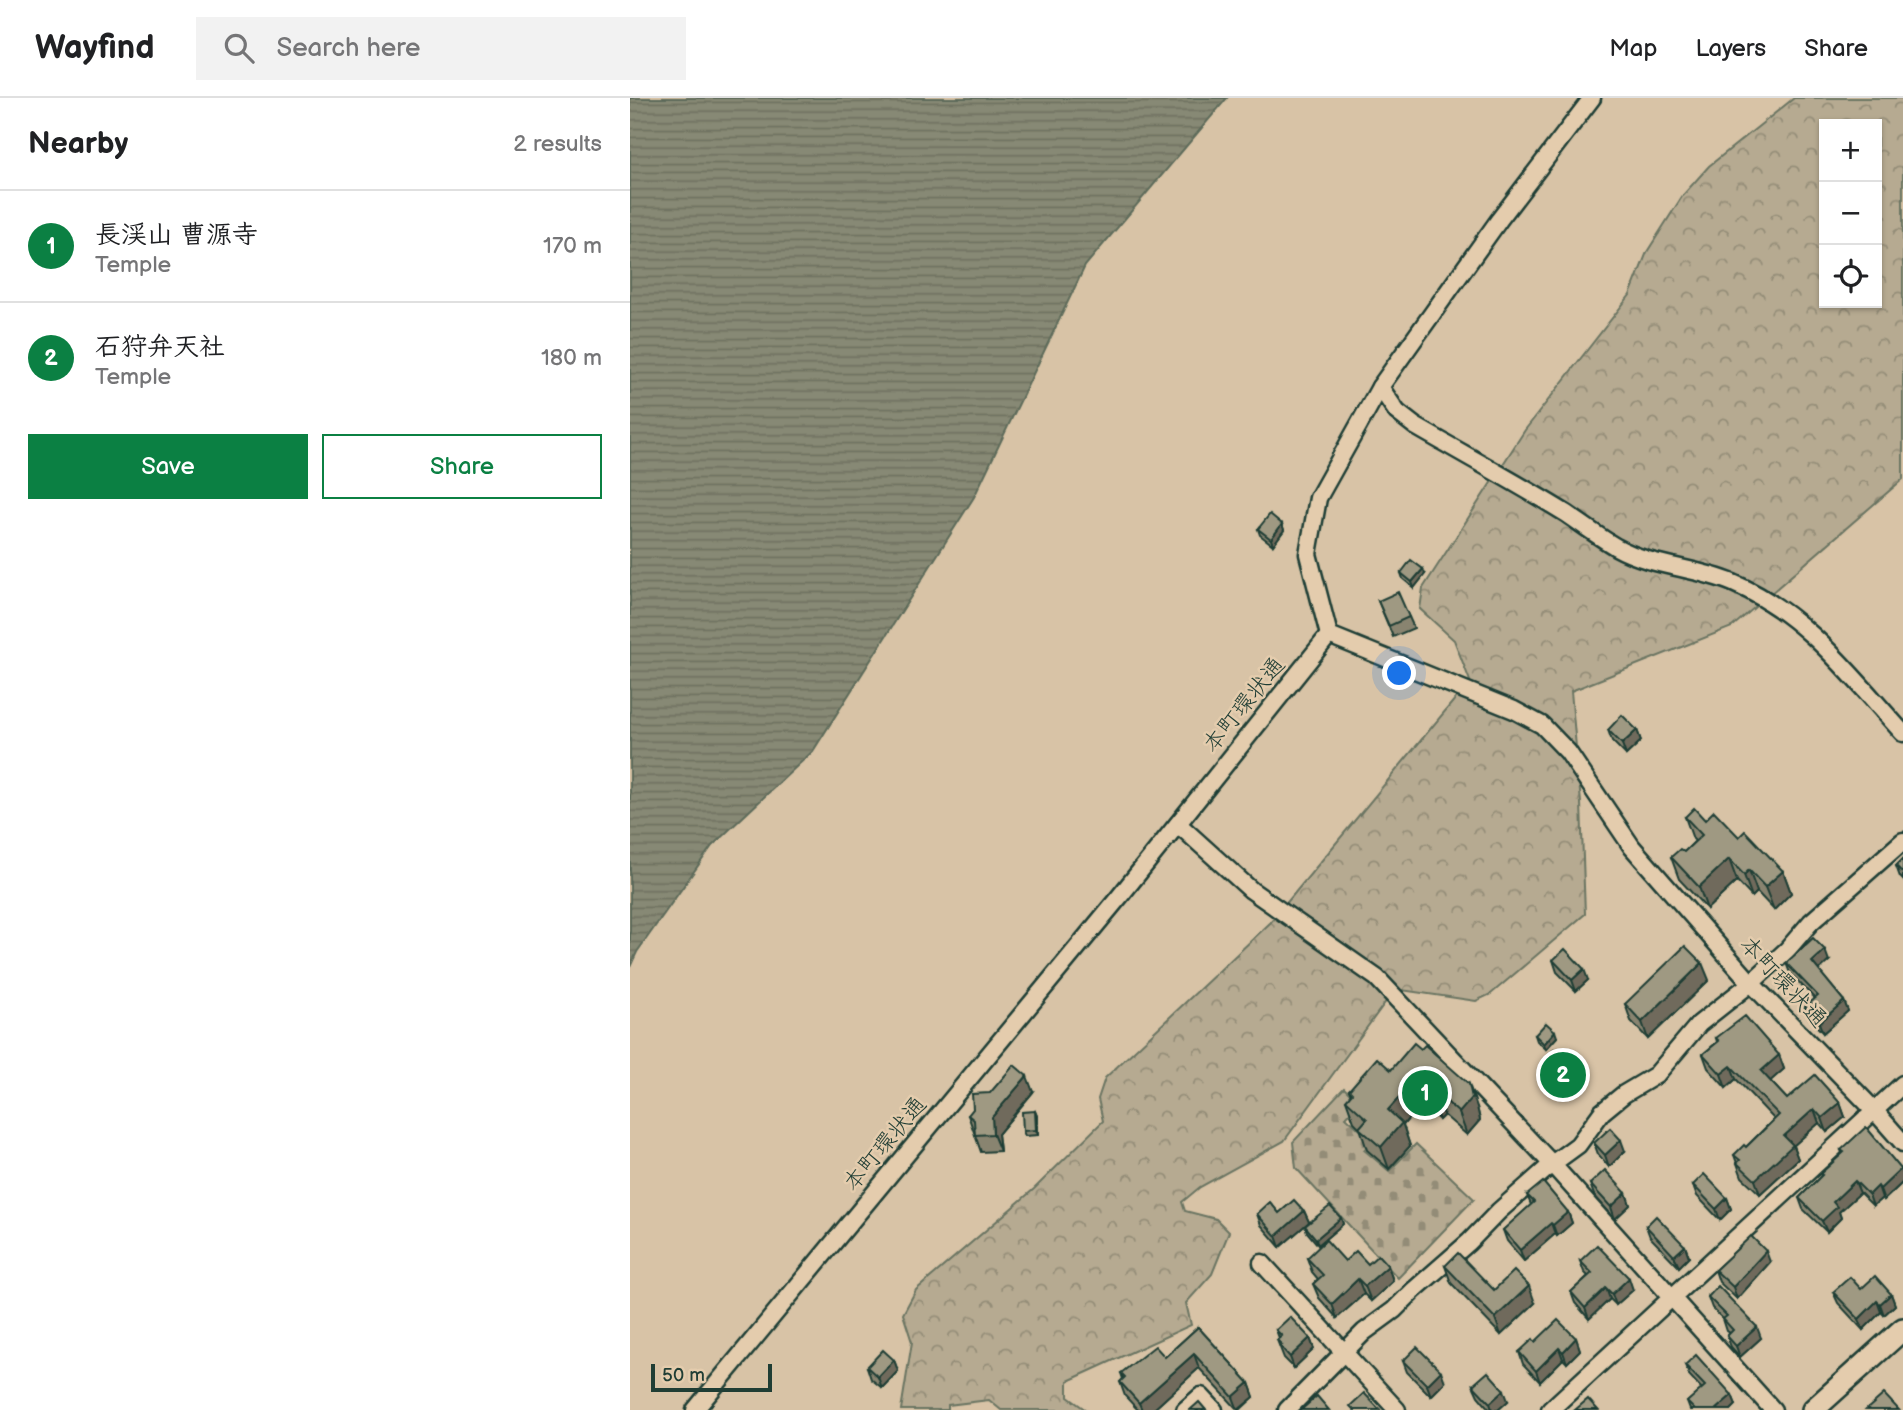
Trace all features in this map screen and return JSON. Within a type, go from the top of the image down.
[{"type":"main road","points":[[1813,1410],[1903,1329]]},
{"type":"street","points":[[1329,635],[1308,554],[1318,498],[1380,387],[1499,220],[1592,98]]},
{"type":"street","points":[[1380,387],[1397,412],[1415,426],[1566,514],[1618,548],[1666,565],[1705,572],[1735,583],[1777,605],[1818,639],[1903,733]]},
{"type":"street","name":"本町環状通","points":[[695,1410],[1178,824],[1329,635],[1514,710],[1542,725],[1568,752],[1632,847],[1751,983],[1903,1143]]},
{"type":"street","points":[[1178,824],[1251,890],[1377,978],[1552,1164],[1773,1410]]},
{"type":"street","points":[[1287,1410],[1343,1352],[1469,1242],[1552,1164],[1578,1145],[1602,1112],[1624,1094],[1656,1076],[1699,1024],[1751,983],[1787,950],[1811,922],[1903,841]]},
{"type":"street","points":[[1550,1410],[1903,1084]]},
{"type":"street","points":[[1262,1263],[1398,1410]]},
{"type":"street","points":[[1185,1410],[1201,1396],[1214,1410]]},
{"type":"green space","points":[[1794,98],[1903,98],[1903,479],[1732,627],[1571,691],[1581,803],[1585,914],[1491,994],[1476,1001],[1395,989],[1284,1141],[1200,1187],[1182,1202],[1185,1211],[1216,1219],[1229,1232],[1212,1274],[1186,1303],[1191,1325],[1068,1381],[1068,1397],[1086,1410],[1001,1410],[989,1400],[948,1405],[948,1410],[901,1410],[912,1342],[903,1314],[916,1290],[1034,1189],[1103,1121],[1098,1099],[1105,1078],[1270,923],[1470,681],[1454,640],[1420,609],[1423,588],[1525,430],[1630,295],[1647,252],[1683,195],[1709,166]]},
{"type":"green space","points":[[1344,1088],[1359,1103],[1346,1117],[1372,1141],[1364,1150],[1389,1171],[1416,1144],[1474,1199],[1398,1278],[1296,1168],[1293,1142]]},
{"type":"shaded area","points":[[630,98],[1227,98],[1085,266],[974,497],[813,751],[712,846],[637,952],[630,967]]},
{"type":"building","points":[[1270,514],[1282,524],[1271,539],[1258,529]]},
{"type":"building","points":[[1411,560],[1423,569],[1412,582],[1401,573]]},
{"type":"building","points":[[1398,592],[1409,617],[1389,626],[1378,601]]},
{"type":"building","points":[[1622,715],[1637,730],[1622,744],[1608,730]]},
{"type":"building","points":[[1694,808],[1705,820],[1714,811],[1739,837],[1745,831],[1783,871],[1765,887],[1749,870],[1744,875],[1729,859],[1699,887],[1671,857],[1680,849],[1684,852],[1702,835],[1685,817]]},
{"type":"building","points":[[1903,859],[1903,873],[1896,866]]},
{"type":"building","points":[[1813,938],[1825,950],[1812,962],[1844,1001],[1819,1023],[1805,1007],[1818,996],[1786,963]]},
{"type":"building","points":[[1685,946],[1702,963],[1642,1022],[1625,1004]]},
{"type":"building","points":[[1565,949],[1584,969],[1572,980],[1553,960]]},
{"type":"building","points":[[1745,1016],[1779,1055],[1761,1071],[1787,1099],[1815,1075],[1840,1103],[1822,1118],[1814,1109],[1784,1136],[1793,1145],[1755,1180],[1737,1163],[1740,1160],[1734,1155],[1779,1115],[1731,1066],[1721,1074],[1703,1054],[1719,1041],[1716,1038]]},
{"type":"building","points":[[1546,1023],[1555,1031],[1544,1044],[1535,1035]]},
{"type":"building","points":[[1414,1043],[1421,1049],[1425,1045],[1469,1084],[1472,1098],[1459,1113],[1436,1092],[1431,1098],[1413,1082],[1388,1110],[1402,1123],[1381,1147],[1359,1128],[1367,1119],[1346,1100],[1352,1093],[1349,1090],[1377,1058],[1391,1070]]},
{"type":"building","points":[[1554,1049],[1574,1066],[1563,1079],[1543,1062]]},
{"type":"building","points":[[1014,1065],[1027,1076],[992,1117],[993,1134],[975,1135],[974,1120],[968,1115],[973,1109],[972,1094],[990,1093]]},
{"type":"building","points":[[1035,1111],[1036,1130],[1023,1131],[1022,1112]]},
{"type":"building","points":[[1866,1127],[1901,1169],[1880,1189],[1878,1186],[1869,1195],[1855,1181],[1833,1202],[1837,1207],[1822,1221],[1799,1198],[1844,1152],[1841,1150]]},
{"type":"building","points":[[1610,1128],[1621,1140],[1605,1155],[1594,1143]]},
{"type":"building","points":[[1605,1170],[1626,1193],[1611,1207],[1590,1184]]},
{"type":"building","points":[[1704,1174],[1727,1198],[1716,1209],[1693,1185]]},
{"type":"building","points":[[1543,1182],[1568,1212],[1520,1250],[1503,1230],[1534,1202],[1527,1195]]},
{"type":"building","points":[[1294,1200],[1304,1211],[1276,1236],[1257,1214],[1270,1202],[1279,1213]]},
{"type":"building","points":[[1330,1206],[1341,1218],[1316,1239],[1305,1226]]},
{"type":"building","points":[[1656,1216],[1685,1246],[1674,1256],[1646,1226]]},
{"type":"building","points":[[1751,1236],[1766,1251],[1733,1287],[1715,1270]]},
{"type":"building","points":[[1326,1240],[1345,1261],[1356,1251],[1368,1264],[1378,1255],[1388,1266],[1365,1286],[1358,1279],[1332,1304],[1313,1284],[1323,1275],[1307,1258]]},
{"type":"building","points":[[1597,1245],[1629,1278],[1612,1294],[1606,1288],[1585,1308],[1571,1292],[1592,1273],[1580,1261]]},
{"type":"building","points":[[1458,1253],[1494,1290],[1514,1271],[1529,1286],[1495,1318],[1445,1266]]},
{"type":"building","points":[[1875,1276],[1891,1294],[1880,1304],[1877,1301],[1859,1319],[1833,1292],[1850,1277],[1861,1289]]},
{"type":"building","points":[[1718,1286],[1757,1327],[1736,1346],[1727,1336],[1733,1330],[1723,1319],[1727,1316],[1708,1297]]},
{"type":"building","points":[[1290,1317],[1310,1338],[1290,1357],[1280,1346],[1282,1345],[1277,1340],[1282,1336],[1276,1330]]},
{"type":"building","points":[[1558,1320],[1576,1338],[1563,1352],[1559,1348],[1536,1371],[1519,1352],[1533,1339],[1535,1342]]},
{"type":"building","points":[[1198,1327],[1249,1383],[1233,1397],[1194,1354],[1139,1403],[1120,1382],[1125,1377],[1121,1373],[1155,1346],[1165,1357]]},
{"type":"building","points":[[1417,1347],[1441,1371],[1427,1385],[1403,1361]]},
{"type":"building","points":[[883,1350],[894,1360],[878,1377],[867,1367]]},
{"type":"building","points":[[1696,1355],[1732,1395],[1715,1410],[1693,1410],[1687,1402],[1705,1386],[1685,1365]]},
{"type":"building","points":[[1488,1372],[1504,1390],[1490,1403],[1473,1385]]},
{"type":"building","points":[[1364,1393],[1380,1410],[1354,1410],[1350,1406]]},
{"type":"building","points":[[1884,1394],[1899,1410],[1866,1410]]},
{"type":"building","points":[[1317,1396],[1329,1410],[1301,1410]]},
{"type":"building","points":[[1588,1399],[1598,1410],[1575,1410]]},
{"type":"building","points":[[1199,1402],[1206,1410],[1190,1410]]},
{"type":"place","name":"石狩弁天社","points":[[1563,1075]]},
{"type":"place","name":"長渓山 曹源寺","points":[[1425,1093]]}]
